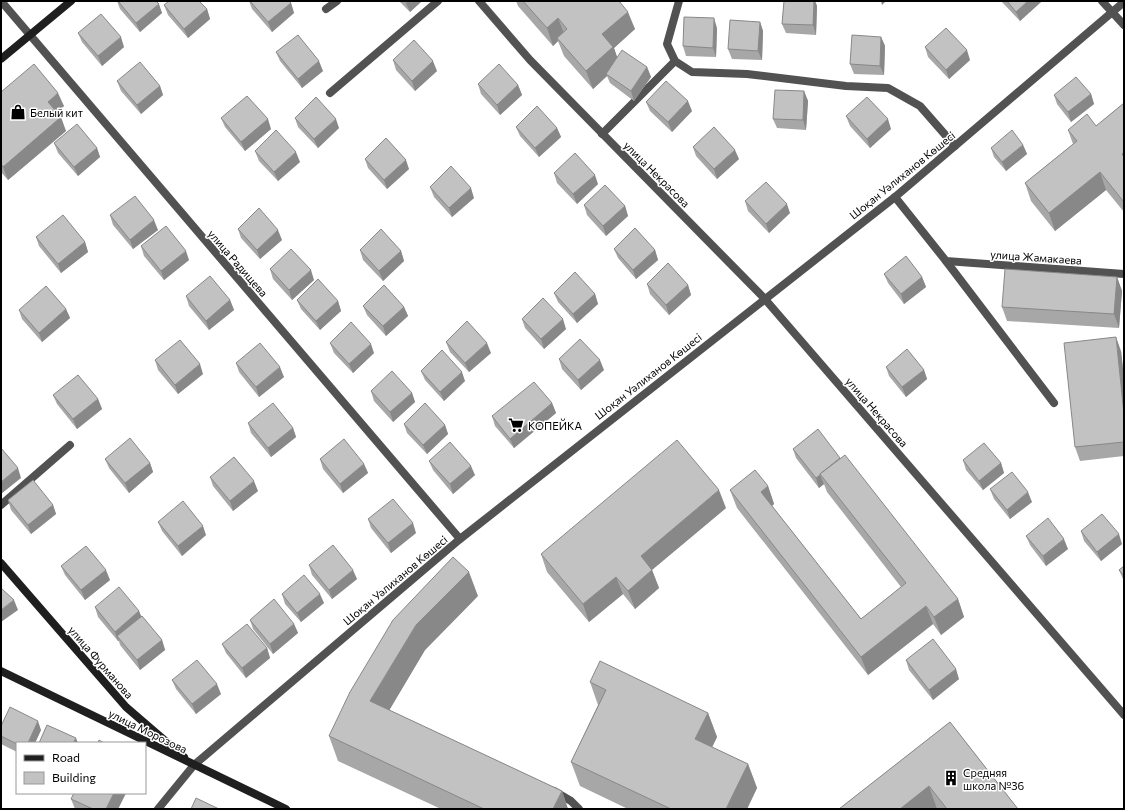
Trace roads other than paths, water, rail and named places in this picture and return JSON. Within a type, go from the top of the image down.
[{"type":"main road","points":[[1,59],[71,1]]},
{"type":"main road","name":"улица Фурманова","points":[[1,563],[126,706],[194,765]]},
{"type":"main road","name":"улица Морозова","points":[[1,671],[286,809]]},
{"type":"street","name":"улица Радищева","points":[[1,1],[460,539]]},
{"type":"street","points":[[326,10],[337,1]]},
{"type":"street","points":[[330,93],[438,1]]},
{"type":"street","name":"улица Некрасова","points":[[479,1],[530,60],[764,298],[1124,715]]},
{"type":"street","points":[[679,1],[667,44],[675,61],[692,72],[747,74],[846,86],[888,88],[920,106],[955,146]]},
{"type":"street","points":[[1102,1],[1124,25]]},
{"type":"street","name":"Шоқан Уәлиханов Көшесі","points":[[158,809],[194,765],[460,539],[764,298],[895,197],[1124,2]]},
{"type":"street","points":[[602,134],[675,61]]},
{"type":"street","points":[[895,197],[946,261],[1054,403]]},
{"type":"street","name":"улица Жамакаева","points":[[946,261],[1124,274]]},
{"type":"street","points":[[1,505],[70,445]]},
{"type":"street","points":[[546,786],[571,801],[579,809]]},
{"type":"place","name":"Белый кит","points":[[18,112]]},
{"type":"place","name":"КОПЕЙКА","points":[[516,425]]},
{"type":"place","name":"Средняя школа №36","points":[[951,778]]}]
